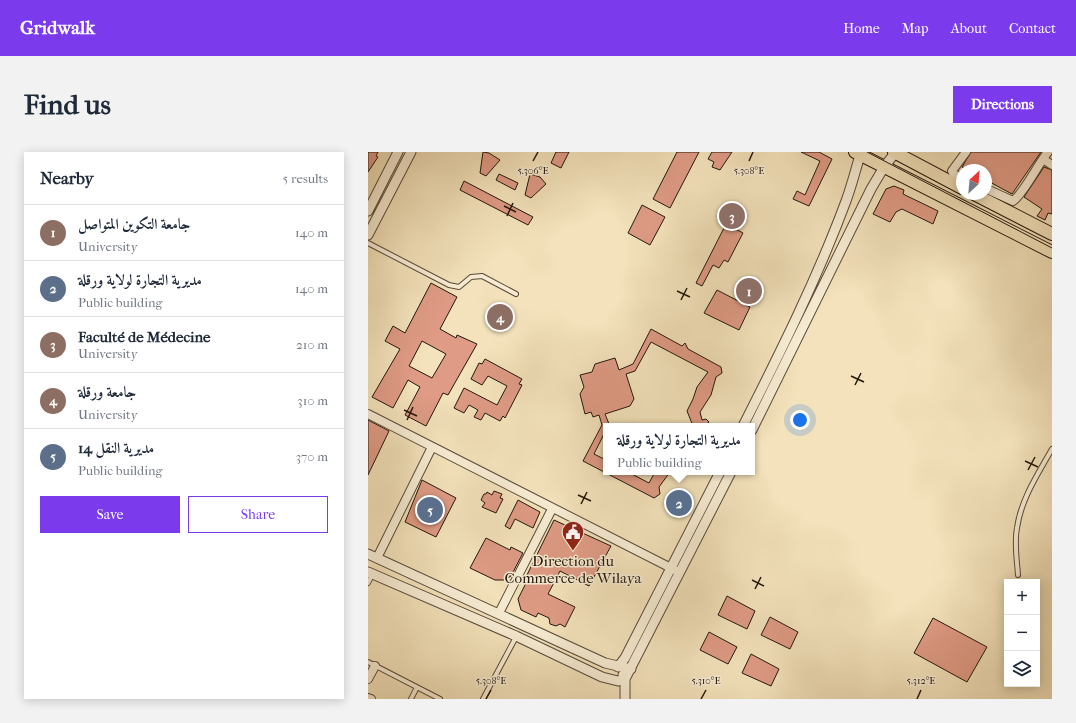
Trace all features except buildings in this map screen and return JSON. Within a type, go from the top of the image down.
[{"type":"main road","points":[[895,152],[956,185]]},
{"type":"main road","points":[[859,153],[1052,252]]},
{"type":"main road","points":[[992,196],[1052,234]]},
{"type":"street","points":[[369,207],[398,152]]},
{"type":"street","points":[[368,235],[411,152]]},
{"type":"street","points":[[755,425],[851,229],[884,167],[895,152]]},
{"type":"street","points":[[957,164],[966,152]]},
{"type":"street","points":[[992,195],[1014,201],[1048,152]]},
{"type":"street","points":[[745,423],[776,360],[826,250],[846,202],[859,153]]},
{"type":"street","points":[[1043,159],[1052,166]]},
{"type":"street","points":[[956,166],[952,171],[956,175]]},
{"type":"street","points":[[385,178],[395,183]]},
{"type":"street","points":[[776,360],[785,365]]},
{"type":"street","points":[[368,414],[679,573]]},
{"type":"street","points":[[377,558],[432,447]]},
{"type":"street","points":[[618,667],[625,658],[718,475]]},
{"type":"street","points":[[625,680],[729,475]]},
{"type":"street","points":[[499,613],[552,509]]},
{"type":"street","points":[[368,554],[605,663],[631,669]]},
{"type":"street","points":[[369,576],[516,636],[602,676],[618,681],[625,680]]},
{"type":"street","points":[[605,663],[613,663],[625,658]]},
{"type":"street","points":[[368,679],[372,664]]},
{"type":"street","points":[[618,667],[625,680],[625,699]]},
{"type":"lane","points":[[368,243],[449,285],[459,287],[471,277],[482,276],[516,294]]},
{"type":"lane","points":[[1018,575],[1016,545],[1020,513],[1030,487],[1052,449]]},
{"type":"lane","points":[[483,699],[516,636]]},
{"type":"lane","points":[[372,664],[440,699]]},
{"type":"lane","points":[[411,699],[417,687]]},
{"type":"tram line","points":[[867,152],[1052,248]]},
{"type":"place","name":"Faculté de Médecine","points":[[732,216]]},
{"type":"place","name":"جامعة التكوين المتواصل","points":[[749,291]]},
{"type":"place","name":"جامعة ورقلة","points":[[500,317]]},
{"type":"place","name":"مديرية التجارة لولاية ورقلة","points":[[679,503]]},
{"type":"place","name":"مديرية النقل 14","points":[[430,510]]},
{"type":"place","name":"Direction du Commerce de Wilaya","points":[[573,552]]}]
